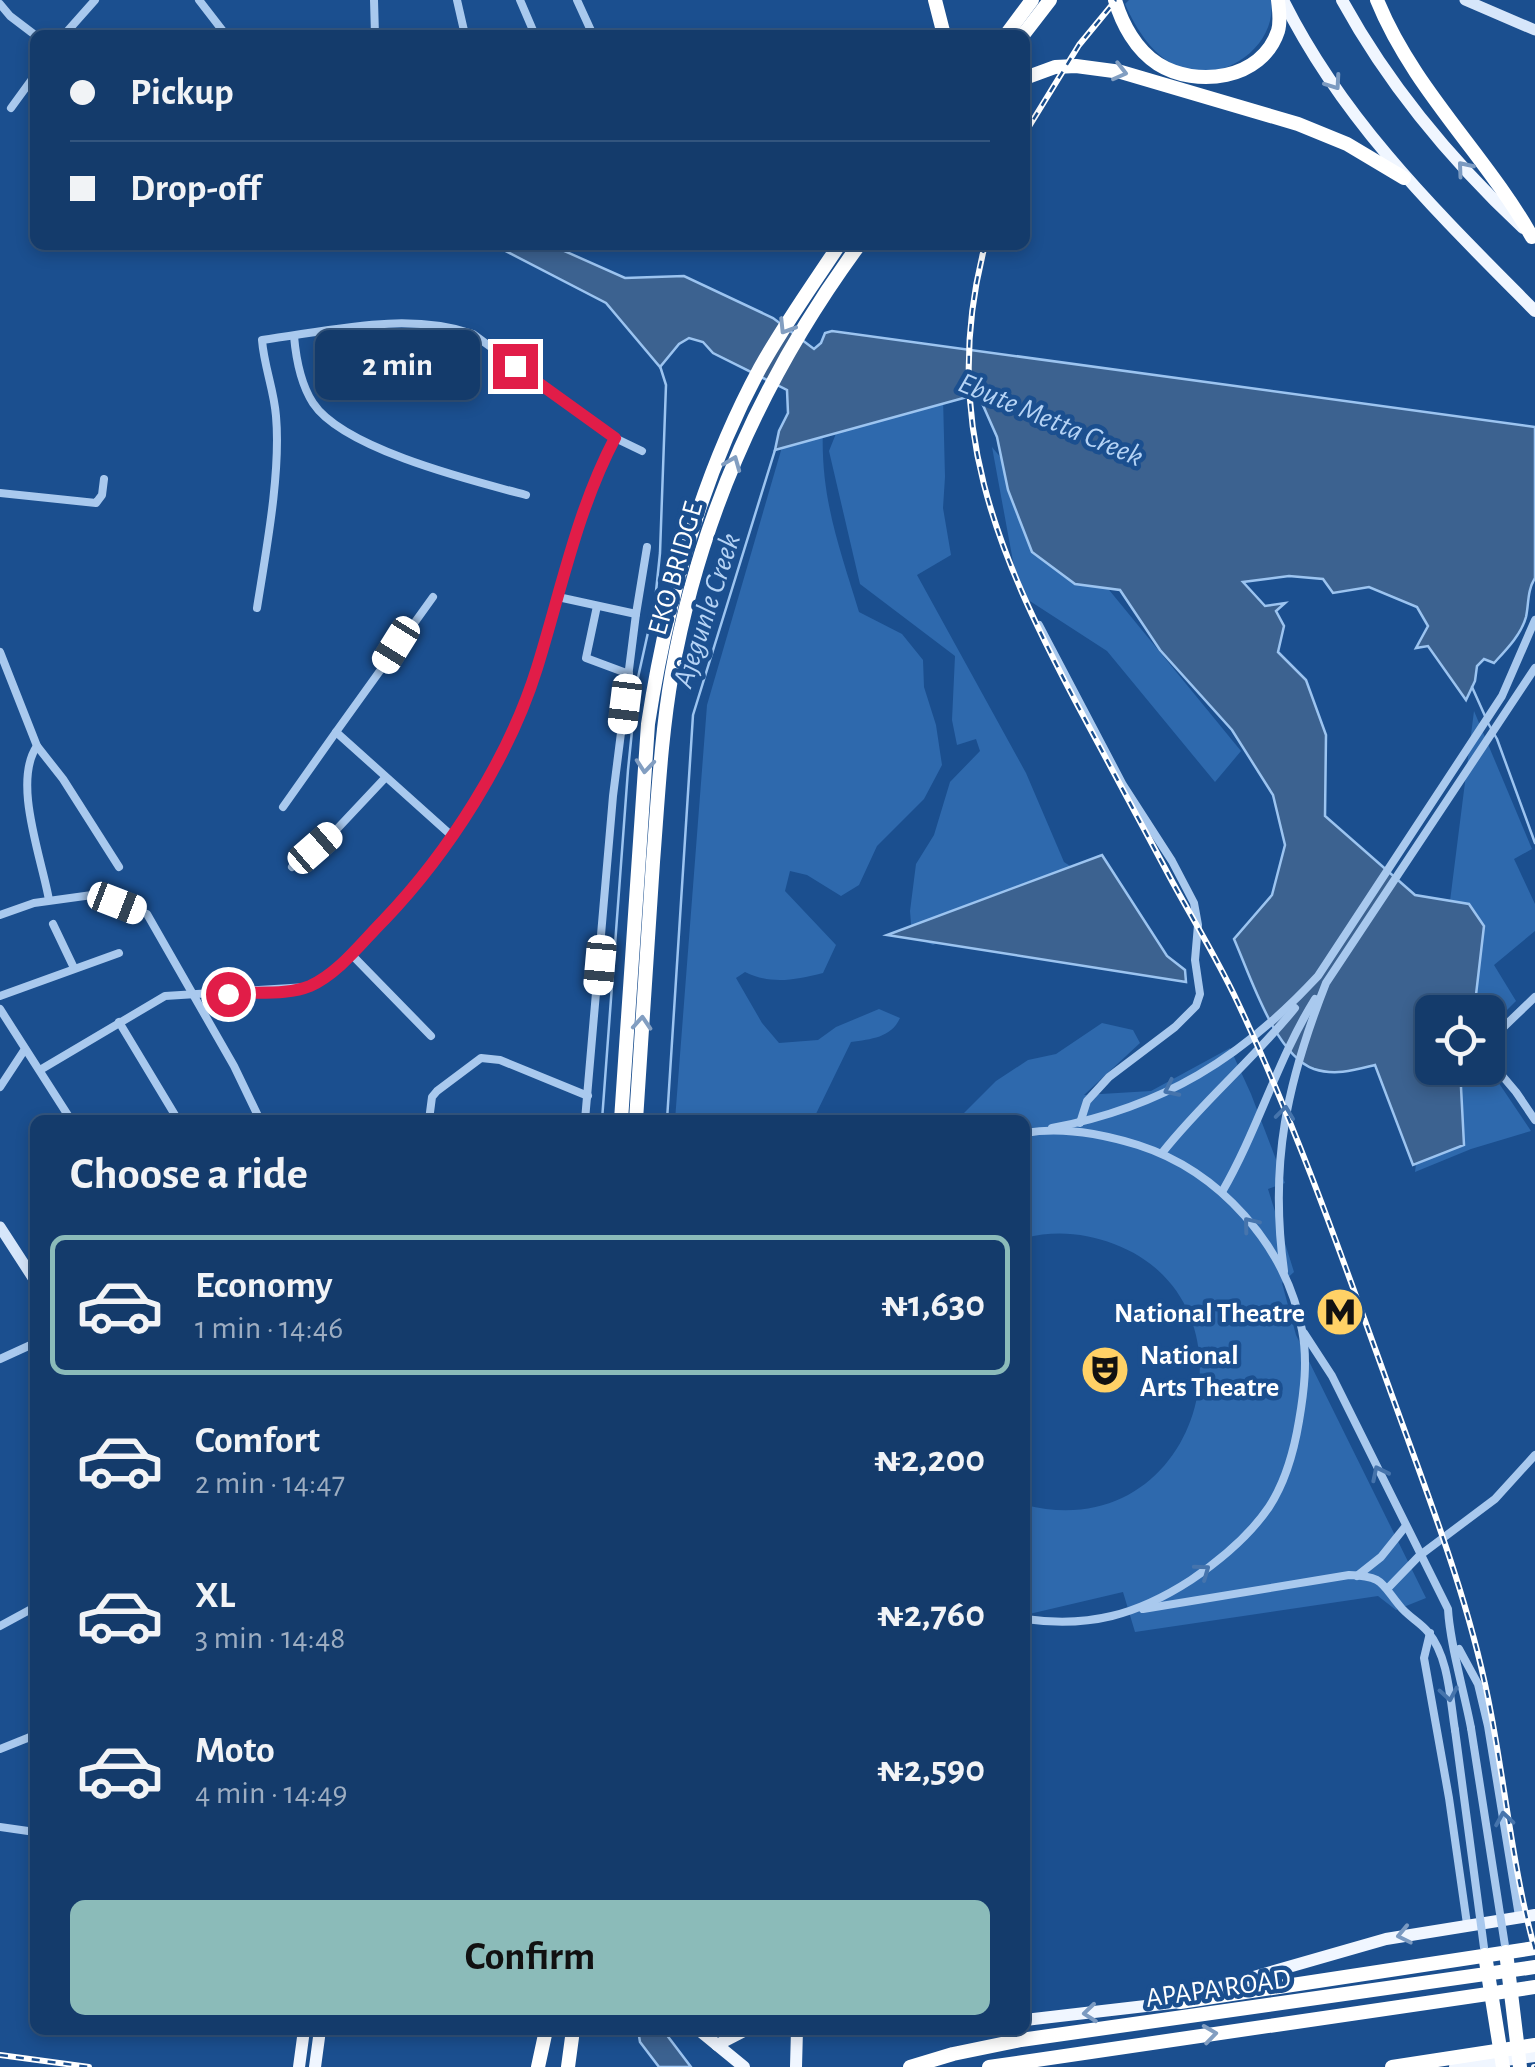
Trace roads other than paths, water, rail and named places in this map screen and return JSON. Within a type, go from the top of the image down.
[{"type":"highway","points":[[935,0],[943,30]]},
{"type":"highway","points":[[1010,30],[1032,0]]},
{"type":"highway","points":[[1027,30],[1050,0]]},
{"type":"highway","points":[[1115,0],[1130,34],[1155,62],[1188,77],[1205,78],[1242,70],[1266,52],[1279,24],[1281,0]]},
{"type":"highway","points":[[1376,0],[1421,80],[1507,194],[1534,239]]},
{"type":"highway","points":[[1030,76],[1055,67],[1098,67],[1298,124],[1347,144],[1404,178]]},
{"type":"highway","name":"EKO BRIDGE","points":[[621,1115],[648,724],[673,598],[708,484],[732,424],[761,367],[835,250]]},
{"type":"highway","name":"EKO BRIDGE","points":[[636,1115],[659,784],[671,676],[681,628],[713,516],[756,410],[791,346],[855,250]]},
{"type":"highway","points":[[1180,2002],[1535,1948]]},
{"type":"highway","points":[[1506,1952],[1520,2067]]},
{"type":"highway","points":[[1485,1955],[1502,2067]]},
{"type":"highway","name":"APAPA ROAD","points":[[910,2067],[1021,2040],[1535,1967]]},
{"type":"highway","name":"APAPA ROAD","points":[[989,2067],[1535,1987]]},
{"type":"highway","points":[[538,2067],[545,2035]]},
{"type":"highway","points":[[568,2067],[572,2035]]},
{"type":"highway","points":[[1392,2067],[1535,2045]]},
{"type":"main road","points":[[1281,0],[1323,67],[1404,178],[1535,311]]},
{"type":"main road","points":[[1342,0],[1365,42],[1425,122],[1481,189],[1534,239]]},
{"type":"main road","points":[[1030,2019],[1180,2002],[1386,1939],[1535,1915]]},
{"type":"main road","points":[[705,2035],[744,2067]]},
{"type":"main road","points":[[718,2045],[737,2035]]},
{"type":"main road","points":[[796,2067],[797,2035]]},
{"type":"main road","points":[[298,2067],[302,2036]]},
{"type":"main road","points":[[315,2067],[319,2036]]},
{"type":"main road","points":[[1455,2067],[1535,2056]]},
{"type":"street","points":[[68,30],[95,0]]},
{"type":"street","points":[[199,0],[222,30]]},
{"type":"street","points":[[374,0],[375,30]]},
{"type":"street","points":[[457,0],[464,30]]},
{"type":"street","points":[[520,0],[534,30]]},
{"type":"street","points":[[577,0],[591,30]]},
{"type":"street","points":[[1465,0],[1535,30]]},
{"type":"street","points":[[0,4],[30,31]]},
{"type":"street","points":[[12,108],[30,82]]},
{"type":"street","points":[[258,608],[268,551],[276,436],[274,396],[262,340],[384,324],[461,330],[473,334],[615,438],[642,451]]},
{"type":"street","points":[[294,336],[296,361],[314,405],[340,428],[424,468],[526,494]]},
{"type":"street","points":[[40,1070],[158,999],[175,994],[306,988],[324,979],[430,868],[479,792],[523,706],[593,480],[615,438]]},
{"type":"street","points":[[0,493],[96,503],[102,495],[104,479]]},
{"type":"street","points":[[586,1115],[613,796],[648,547]]},
{"type":"street","points":[[282,808],[433,597]]},
{"type":"street","points":[[558,597],[636,614]]},
{"type":"street","points":[[598,606],[586,658],[629,674]]},
{"type":"street","points":[[1506,699],[1535,620]]},
{"type":"street","points":[[1039,625],[1123,785],[1158,834],[1194,903],[1198,925],[1195,960],[1200,994],[1196,1006],[1109,1077],[1087,1100],[1080,1122]]},
{"type":"street","points":[[0,652],[37,746],[63,779],[119,867]]},
{"type":"street","points":[[1222,1192],[1238,1166],[1278,1065],[1322,979],[1506,699],[1535,668]]},
{"type":"street","points":[[336,732],[452,836]]},
{"type":"street","points":[[37,746],[29,758],[27,784],[50,900]]},
{"type":"street","points":[[292,866],[338,829],[385,778]]},
{"type":"street","points":[[0,915],[50,900],[92,895],[147,914],[258,1115]]},
{"type":"street","points":[[53,924],[74,968]]},
{"type":"street","points":[[0,996],[118,953]]},
{"type":"street","points":[[351,954],[431,1036]]},
{"type":"street","points":[[1030,1132],[1142,1103],[1194,1078],[1255,1039],[1322,979]]},
{"type":"street","points":[[1162,1153],[1322,979]]},
{"type":"street","points":[[1322,979],[1286,1102],[1277,1223],[1285,1280],[1302,1330],[1332,1376],[1448,1609],[1506,1952]]},
{"type":"street","points":[[1505,1026],[1535,998]]},
{"type":"street","points":[[0,1009],[68,1115]]},
{"type":"street","points":[[119,1022],[175,1115]]},
{"type":"street","points":[[0,1087],[26,1048]]},
{"type":"street","points":[[430,1115],[432,1097],[437,1091],[482,1058],[500,1060],[588,1096]]},
{"type":"street","points":[[1505,1079],[1535,1120]]},
{"type":"street","points":[[1038,1131],[1101,1134],[1162,1153],[1222,1192],[1258,1233],[1285,1280]]},
{"type":"street","points":[[0,1227],[30,1274]]},
{"type":"street","points":[[1139,1610],[1208,1569],[1268,1508],[1294,1449],[1305,1386],[1302,1330]]},
{"type":"street","points":[[0,1360],[30,1345]]},
{"type":"street","points":[[1390,1587],[1419,1556],[1495,1499],[1535,1455]]},
{"type":"street","points":[[1357,1576],[1381,1558],[1405,1527]]},
{"type":"street","points":[[1030,1619],[1082,1622],[1357,1576],[1390,1587],[1399,1605],[1430,1633],[1445,1671],[1485,1955]]},
{"type":"street","points":[[0,1626],[30,1609]]},
{"type":"street","points":[[1030,1626],[1048,1622]]},
{"type":"street","points":[[1450,1631],[1478,1684],[1519,1916]]},
{"type":"street","points":[[1430,1633],[1424,1658],[1446,1778],[1466,1924]]},
{"type":"street","points":[[0,1749],[30,1737]]},
{"type":"street","points":[[0,1827],[30,1831]]},
{"type":"water","name":"Ebute Metta Creek","points":[[504,250],[562,250],[625,278],[684,276],[773,318],[814,349],[825,333],[832,331],[1535,427],[1535,578],[1526,617],[1517,636],[1494,663],[1484,659],[1477,666],[1466,700],[1428,646],[1416,648],[1428,626],[1417,607],[1369,587],[1333,593],[1323,579],[1289,576],[1243,582],[1265,606],[1285,603],[1276,611],[1284,626],[1278,652],[1306,680],[1326,735],[1325,816],[1415,895],[1469,904],[1484,926],[1476,995],[1415,995],[1415,1085],[1461,1085],[1464,1145],[1413,1165],[1375,1065],[1322,1071],[1300,1061],[1287,1048],[1256,992],[1234,939],[1272,895],[1285,845],[1273,795],[1232,730],[1160,650],[1120,590],[1075,584],[1032,552],[1008,490],[997,437],[978,394],[775,450],[788,413],[787,390],[713,353],[703,342],[689,338],[660,367],[606,303]]},
{"type":"water","points":[[1102,855],[1167,956],[1185,970],[1186,982],[887,935]]},
{"type":"water","points":[[639,2035],[667,2035],[691,2067],[659,2067]]},
{"type":"waterway","points":[[602,1115],[637,682],[655,601],[660,553],[666,385],[660,366]]},
{"type":"waterway","name":"Ajegunle Creek","points":[[667,1115],[693,715],[775,450]]},
{"type":"waterway","points":[[1472,687],[1485,716]]},
{"type":"waterway","points":[[1488,723],[1535,843]]},
{"type":"railway","points":[[1030,125],[1079,45],[1116,0]]},
{"type":"railway","points":[[984,250],[972,309],[969,370],[973,428],[984,484],[1001,539],[1023,594],[1078,706],[1231,988],[1285,1109],[1327,1218],[1430,1501],[1472,1632],[1535,1950]]},
{"type":"railway","points":[[0,2055],[89,2067]]},
{"type":"place","name":"National Theatre","points":[[1340,1312]]},
{"type":"place","name":"National Arts Theatre","points":[[1105,1370]]}]
